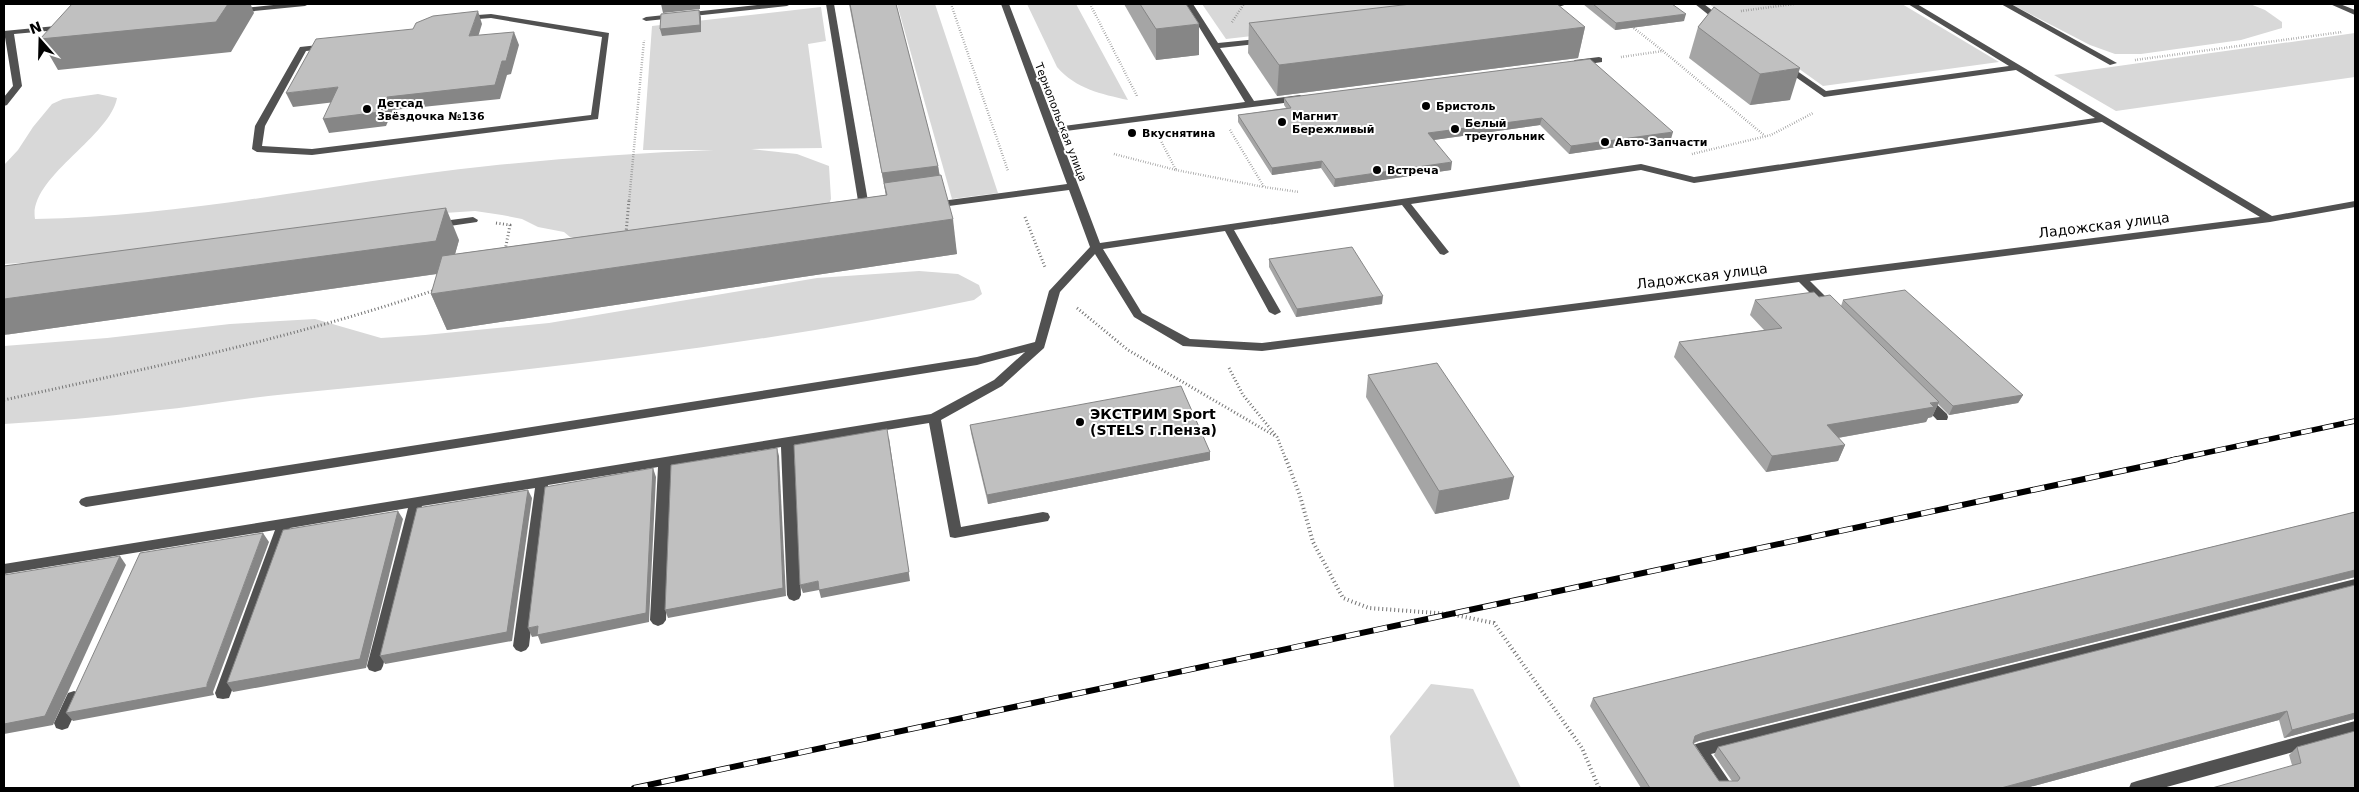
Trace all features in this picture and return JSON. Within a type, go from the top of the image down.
[{"type":"street","points":[[226,12],[305,4]]},
{"type":"street","points":[[490,4],[490,16]]},
{"type":"street","points":[[646,19],[787,4]]},
{"type":"street","points":[[830,4],[865,214]]},
{"type":"street","name":"Тернопольская улица","points":[[1005,4],[1096,247]]},
{"type":"street","points":[[1189,4],[1251,104]]},
{"type":"street","points":[[1532,7],[1562,4]]},
{"type":"street","points":[[1699,4],[1729,25]]},
{"type":"street","points":[[1912,4],[2270,219]]},
{"type":"street","points":[[2004,4],[2113,63]]},
{"type":"street","points":[[2334,4],[2355,13]]},
{"type":"street","points":[[490,16],[606,35],[595,117],[312,152],[258,149],[260,126],[303,49],[403,38],[451,19],[490,16]]},
{"type":"street","points":[[4,103],[18,86],[7,33],[79,26]]},
{"type":"street","points":[[1215,46],[1275,38]]},
{"type":"street","points":[[1570,64],[1599,60]]},
{"type":"street","points":[[1776,60],[1824,94],[2018,67]]},
{"type":"street","points":[[1052,130],[1309,97]]},
{"type":"street","points":[[4,569],[934,418],[998,383],[1040,345],[1055,291],[1096,247],[1641,166],[1694,180],[2104,119]]},
{"type":"street","points":[[2214,185],[2228,182]]},
{"type":"street","points":[[922,207],[1073,186]]},
{"type":"street","points":[[1405,202],[1444,252]]},
{"type":"street","name":"Ладожская улица","points":[[1096,247],[1138,315],[1187,343],[1262,347],[2270,219],[2355,204]]},
{"type":"street","points":[[424,226],[473,220]]},
{"type":"street","points":[[1228,228],[1274,312]]},
{"type":"street","points":[[1802,279],[1844,320]]},
{"type":"street","points":[[86,502],[977,361],[1040,345]]},
{"type":"street","points":[[1914,389],[1942,417]]},
{"type":"street","points":[[934,418],[954,533],[1043,518]]},
{"type":"street","points":[[787,442],[794,595]]},
{"type":"street","points":[[658,620],[665,462]]},
{"type":"street","points":[[521,646],[542,482]]},
{"type":"street","points":[[375,666],[416,502]]},
{"type":"street","points":[[223,693],[284,524]]},
{"type":"street","points":[[136,564],[144,546]]},
{"type":"street","points":[[1726,788],[1699,750],[2355,584]]},
{"type":"street","points":[[62,723],[78,688]]},
{"type":"street","points":[[2137,788],[2355,728]]},
{"type":"path","points":[[951,4],[1007,168]]},
{"type":"path","points":[[1713,14],[1794,4]]},
{"type":"path","points":[[625,239],[646,19]]},
{"type":"path","points":[[1636,20],[1627,23],[1765,136]]},
{"type":"path","points":[[2113,63],[2346,32]]},
{"type":"path","points":[[1599,60],[1663,52]]},
{"type":"path","points":[[1689,155],[1765,136],[1799,123],[1822,106],[1824,94]]},
{"type":"path","points":[[1216,108],[1264,187]]},
{"type":"path","points":[[1176,170],[1301,192]]},
{"type":"path","points":[[473,220],[510,225],[504,258]]},
{"type":"path","points":[[4,400],[236,348],[398,303],[442,288]]},
{"type":"path","points":[[1218,345],[1243,395],[1277,437],[1300,496],[1312,542],[1343,598],[1369,608],[1450,614],[1494,623],[1582,748],[1599,788]]},
{"type":"shaded area","points":[[897,4],[935,4],[998,193],[952,199]]},
{"type":"shaded area","points":[[1027,4],[1076,4],[1128,100],[1090,90],[1072,81],[1064,74],[1057,67]]},
{"type":"shaded area","points":[[1202,4],[1528,4],[1226,39]]},
{"type":"shaded area","points":[[1709,4],[1902,4],[1999,62],[1823,86]]},
{"type":"shaded area","points":[[2011,4],[2250,4],[2265,10],[2282,22],[2282,28],[2241,40],[2141,54],[2115,54],[2090,45]]},
{"type":"shaded area","points":[[821,7],[826,41],[808,44],[822,148],[751,149],[797,154],[829,166],[831,199],[826,211],[591,242],[570,237],[564,232],[538,227],[522,219],[475,211],[429,214],[97,258],[4,264],[4,165],[18,150],[33,127],[52,104],[63,99],[98,94],[117,98],[111,113],[100,128],[44,188],[36,204],[35,219],[92,217],[205,206],[431,173],[516,163],[714,150],[643,150],[652,26]]},
{"type":"shaded area","points":[[2355,33],[2355,77],[2116,111],[2054,75]]},
{"type":"shaded area","points":[[919,271],[958,274],[979,285],[982,294],[974,300],[889,317],[803,332],[632,357],[270,396],[114,415],[4,424],[4,346],[107,338],[230,324],[315,319],[381,338],[425,335],[549,323],[817,278]]},
{"type":"shaded area","points":[[1431,684],[1473,689],[1521,788],[1394,788],[1390,736]]},
{"type":"building","points":[[72,4],[228,4],[216,22],[40,39]]},
{"type":"building","points":[[850,4],[896,4],[938,166],[882,173]]},
{"type":"building","points":[[1140,4],[1186,4],[1199,24],[1156,29]]},
{"type":"building","points":[[1411,4],[1557,4],[1585,27],[1279,65],[1249,23]]},
{"type":"building","points":[[1593,4],[1672,4],[1686,14],[1616,23]]},
{"type":"building","points":[[1714,7],[1800,68],[1760,74],[1698,27]]},
{"type":"building","points":[[699,10],[700,25],[660,29],[661,14]]},
{"type":"building","points":[[478,11],[469,36],[514,32],[506,61],[502,61],[495,85],[387,97],[380,112],[323,119],[338,87],[286,93],[316,39],[413,29],[416,23],[433,16]]},
{"type":"building","points":[[1590,59],[1673,132],[1571,146],[1542,118],[1428,133],[1452,162],[1335,179],[1322,161],[1272,168],[1238,115],[1291,108],[1284,98]]},
{"type":"building","points":[[941,175],[953,219],[431,294],[442,256],[887,195],[884,183]]},
{"type":"building","points":[[446,208],[436,241],[4,299],[4,266]]},
{"type":"building","points":[[1352,247],[1383,296],[1297,309],[1269,259]]},
{"type":"building","points":[[1905,290],[2023,395],[1953,406],[1843,300]]},
{"type":"building","points":[[1814,292],[1819,297],[1830,295],[1939,402],[1930,403],[1934,407],[1827,425],[1845,445],[1772,456],[1679,342],[1782,328],[1755,300]]},
{"type":"building","points":[[1437,363],[1514,477],[1439,491],[1368,375]]},
{"type":"building","points":[[1181,386],[1210,452],[987,495],[970,425]]},
{"type":"building","points":[[887,429],[909,572],[819,590],[818,581],[800,585],[794,445]]},
{"type":"building","points":[[777,448],[783,588],[665,610],[671,465]]},
{"type":"building","points":[[653,468],[646,613],[537,635],[538,626],[528,628],[545,487]]},
{"type":"building","points":[[528,490],[507,632],[380,656],[417,508]]},
{"type":"building","points":[[398,511],[360,659],[227,683],[283,530]]},
{"type":"building","points":[[2355,512],[2355,570],[1702,733],[1695,736],[1693,743],[1719,781],[1738,781],[1740,778],[1718,747],[2355,585],[2355,713],[2292,730],[2287,711],[2001,788],[1650,788],[1593,698]]},
{"type":"building","points":[[263,533],[207,687],[66,713],[140,553]]},
{"type":"building","points":[[120,556],[45,716],[4,724],[4,575]]},
{"type":"building","points":[[2355,731],[2355,788],[2212,788],[2301,763],[2297,747]]},
{"type":"railway","points":[[2172,460],[2355,421]]},
{"type":"railway","points":[[634,788],[2178,459]]},
{"type":"place","name":"Бристоль","points":[[1426,106]]},
{"type":"place","name":"Детсад Звёздочка №136","points":[[367,109]]},
{"type":"place","name":"Магнит Бережливый","points":[[1282,122]]},
{"type":"place","name":"Белый треугольник","points":[[1455,129]]},
{"type":"place","name":"Вкуснятина","points":[[1132,133]]},
{"type":"place","name":"Авто-Запчасти","points":[[1605,142]]},
{"type":"place","name":"Встреча","points":[[1377,170]]},
{"type":"place","name":"ЭКСТРИМ Sport (STELS г.Пенза)","points":[[1080,422]]}]
